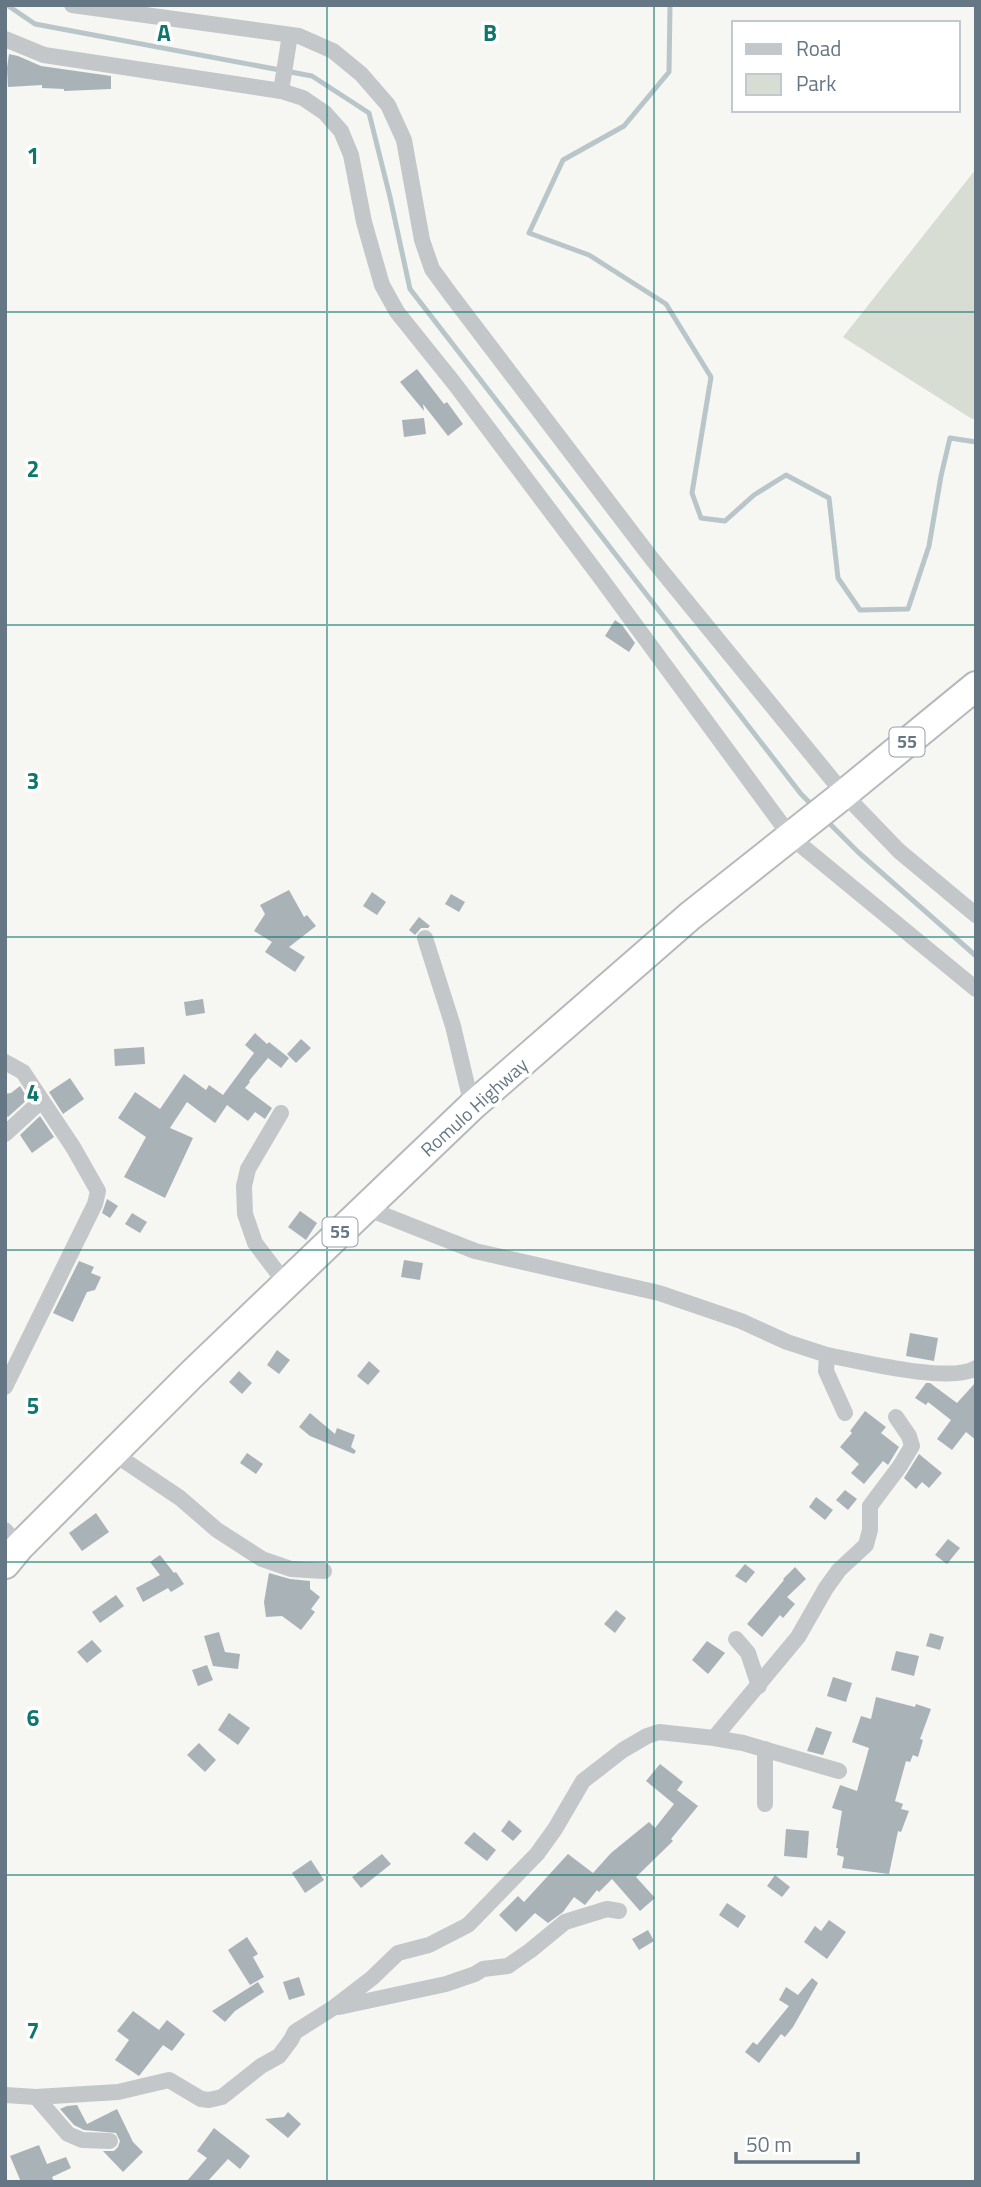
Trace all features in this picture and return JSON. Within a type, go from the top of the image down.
[{"type":"highway","name":"Romulo Highway","points":[[10,1547],[113,1453],[472,1106],[690,916],[976,686]]},
{"type":"street","points":[[72,5],[289,41],[299,36],[332,51],[361,74],[388,106],[404,140],[422,240],[432,269],[652,559],[841,796],[899,851],[976,915]]},
{"type":"street","points":[[5,39],[44,55],[282,86],[325,113],[341,131],[351,155],[364,222],[382,285],[397,312],[795,833],[976,989]]},
{"type":"street","points":[[282,86],[289,41]]},
{"type":"street","points":[[425,938],[453,1026],[472,1106]]},
{"type":"street","points":[[5,1062],[23,1072],[74,1147],[97,1191],[95,1204],[5,1387]]},
{"type":"street","points":[[5,1134],[41,1101]]},
{"type":"street","points":[[281,1113],[248,1169],[244,1186],[245,1214],[255,1243],[286,1284]]},
{"type":"street","points":[[366,1208],[475,1251],[659,1293],[741,1321],[787,1342],[827,1355],[944,1374],[969,1372],[976,1368]]},
{"type":"street","points":[[827,1355],[827,1371],[845,1413]]},
{"type":"street","points":[[714,1738],[798,1637],[839,1570],[866,1545],[870,1530],[870,1506],[912,1446],[909,1436],[896,1417]]},
{"type":"street","points":[[113,1453],[180,1498],[217,1530],[262,1559],[291,1569],[324,1571]]},
{"type":"street","points":[[736,1639],[748,1653],[759,1686]]},
{"type":"street","points":[[5,2095],[36,2097],[118,2092],[169,2080],[201,2099],[222,2097],[261,2066],[279,2056],[295,2032],[333,2008],[372,1978],[398,1953],[429,1945],[468,1925],[537,1854],[583,1781],[647,1735],[659,1732],[714,1738],[765,1749],[839,1771]]},
{"type":"street","points":[[765,1749],[765,1804]]},
{"type":"street","points":[[333,2008],[446,1984],[483,1969],[508,1966],[565,1922],[607,1909],[619,1911]]},
{"type":"street","points":[[36,2097],[68,2134],[82,2140],[110,2141]]},
{"type":"green space","points":[[976,169],[976,418],[972,419],[843,337]]},
{"type":"building","points":[[9,54],[41,66],[111,76],[111,89],[64,91],[42,88],[42,85],[8,87]]},
{"type":"building","points":[[417,369],[463,424],[448,436],[423,404],[424,411],[400,382]]},
{"type":"building","points":[[424,418],[426,434],[404,437],[402,420]]},
{"type":"building","points":[[615,620],[635,643],[629,652],[605,636]]},
{"type":"building","points":[[289,890],[304,917],[307,915],[316,926],[289,947],[305,957],[295,972],[265,952],[272,942],[254,931],[265,914],[260,905]]},
{"type":"building","points":[[372,892],[386,902],[377,915],[363,906]]},
{"type":"building","points":[[451,894],[465,902],[459,912],[445,904]]},
{"type":"building","points":[[419,917],[430,926],[421,928],[415,935],[409,930]]},
{"type":"building","points":[[203,999],[205,1013],[186,1016],[184,1002]]},
{"type":"building","points":[[255,1033],[289,1058],[281,1068],[268,1058],[245,1088],[272,1108],[265,1119],[255,1112],[248,1121],[227,1105],[215,1123],[187,1102],[170,1128],[193,1138],[165,1198],[124,1177],[146,1137],[118,1118],[135,1092],[160,1109],[184,1074],[206,1090],[209,1085],[223,1095],[254,1053],[245,1045]]},
{"type":"building","points":[[301,1039],[311,1048],[296,1063],[287,1054]]},
{"type":"building","points":[[144,1047],[145,1064],[115,1066],[114,1049]]},
{"type":"building","points":[[70,1078],[84,1099],[63,1114],[49,1092]]},
{"type":"building","points":[[20,1086],[28,1099],[8,1117],[5,1114],[5,1094]]},
{"type":"building","points":[[40,1116],[54,1137],[32,1153],[20,1135]]},
{"type":"building","points":[[107,1199],[118,1206],[110,1218],[102,1213]]},
{"type":"building","points":[[300,1211],[317,1223],[306,1240],[288,1227]]},
{"type":"building","points":[[132,1213],[147,1222],[140,1233],[125,1224]]},
{"type":"building","points":[[404,1260],[423,1263],[420,1280],[401,1277]]},
{"type":"building","points":[[79,1261],[94,1267],[91,1273],[101,1277],[95,1290],[87,1292],[73,1322],[53,1313]]},
{"type":"building","points":[[910,1333],[938,1338],[934,1361],[906,1356]]},
{"type":"building","points":[[277,1350],[290,1360],[279,1374],[267,1365]]},
{"type":"building","points":[[369,1361],[380,1371],[368,1385],[357,1376]]},
{"type":"building","points":[[239,1371],[252,1383],[242,1394],[229,1382]]},
{"type":"building","points":[[976,1382],[976,1440],[966,1432],[952,1450],[937,1439],[951,1420],[928,1402],[926,1405],[915,1398],[926,1383],[930,1383],[957,1403]]},
{"type":"building","points":[[865,1411],[886,1427],[881,1433],[899,1447],[888,1465],[883,1461],[864,1484],[851,1473],[859,1464],[840,1447]]},
{"type":"building","points":[[310,1413],[335,1434],[337,1428],[355,1435],[351,1447],[356,1451],[354,1454],[310,1436],[299,1427]]},
{"type":"building","points":[[247,1453],[263,1464],[256,1474],[240,1463]]},
{"type":"building","points":[[919,1454],[942,1473],[929,1488],[922,1482],[916,1489],[904,1478]]},
{"type":"building","points":[[845,1490],[857,1499],[848,1510],[836,1500]]},
{"type":"building","points":[[816,1497],[833,1510],[825,1520],[809,1507]]},
{"type":"building","points":[[96,1513],[109,1532],[82,1551],[69,1533]]},
{"type":"building","points":[[948,1539],[960,1548],[947,1564],[935,1555]]},
{"type":"building","points":[[160,1555],[184,1584],[171,1592],[168,1588],[143,1602],[136,1588],[160,1575],[150,1562]]},
{"type":"building","points":[[745,1564],[755,1572],[746,1583],[735,1576]]},
{"type":"building","points":[[795,1567],[806,1579],[787,1597],[795,1604],[783,1618],[780,1615],[762,1637],[747,1624]]},
{"type":"building","points":[[269,1573],[310,1581],[310,1589],[320,1597],[311,1609],[315,1612],[301,1630],[282,1616],[266,1617],[264,1602]]},
{"type":"building","points":[[116,1595],[124,1606],[100,1623],[92,1612]]},
{"type":"building","points":[[616,1610],[626,1618],[615,1633],[604,1624]]},
{"type":"building","points":[[219,1632],[225,1652],[240,1654],[238,1669],[213,1666],[204,1636]]},
{"type":"building","points":[[930,1633],[944,1637],[940,1650],[926,1646]]},
{"type":"building","points":[[92,1640],[102,1651],[87,1663],[77,1652]]},
{"type":"building","points":[[707,1641],[725,1653],[708,1674],[692,1660]]},
{"type":"building","points":[[896,1651],[919,1656],[914,1676],[891,1670]]},
{"type":"building","points":[[207,1665],[213,1680],[198,1686],[192,1670]]},
{"type":"building","points":[[833,1677],[852,1683],[846,1702],[827,1696]]},
{"type":"building","points":[[876,1697],[931,1709],[920,1739],[923,1740],[918,1757],[913,1755],[910,1762],[906,1761],[895,1801],[903,1804],[901,1809],[909,1811],[901,1832],[898,1831],[889,1874],[842,1868],[844,1857],[837,1855],[836,1848],[842,1811],[832,1808],[840,1785],[857,1791],[869,1748],[852,1742],[861,1716],[871,1719]]},
{"type":"building","points":[[229,1713],[250,1728],[238,1745],[218,1730]]},
{"type":"building","points":[[816,1727],[832,1732],[823,1755],[807,1751]]},
{"type":"building","points":[[199,1743],[216,1760],[205,1772],[187,1755]]},
{"type":"building","points":[[660,1764],[683,1782],[677,1790],[698,1806],[671,1839],[673,1841],[636,1877],[655,1898],[640,1911],[612,1879],[599,1892],[597,1890],[585,1905],[574,1897],[563,1912],[548,1923],[535,1913],[516,1932],[499,1915],[518,1896],[524,1902],[568,1854],[593,1873],[611,1853],[649,1822],[655,1828],[674,1804],[646,1781]]},
{"type":"building","points":[[509,1820],[522,1831],[513,1841],[501,1831]]},
{"type":"building","points":[[786,1829],[809,1831],[807,1858],[784,1856]]},
{"type":"building","points":[[474,1832],[496,1850],[487,1861],[464,1843]]},
{"type":"building","points":[[382,1854],[391,1864],[361,1888],[352,1877]]},
{"type":"building","points":[[311,1860],[324,1880],[305,1893],[292,1873]]},
{"type":"building","points":[[775,1875],[790,1887],[782,1897],[767,1886]]},
{"type":"building","points":[[727,1903],[746,1916],[738,1928],[719,1915]]},
{"type":"building","points":[[829,1920],[846,1932],[827,1959],[804,1942],[815,1926],[821,1931]]},
{"type":"building","points":[[648,1930],[654,1941],[639,1950],[632,1939]]},
{"type":"building","points":[[247,1937],[258,1954],[253,1957],[264,1977],[250,1985],[228,1950]]},
{"type":"building","points":[[299,1977],[305,1995],[289,2000],[283,1982]]},
{"type":"building","points":[[812,1978],[818,1983],[793,2027],[785,2037],[781,2034],[759,2063],[745,2052],[753,2042],[757,2045],[789,2006],[779,2000],[786,1987],[798,1995]]},
{"type":"building","points":[[258,1982],[264,1992],[235,2011],[225,2022],[212,2011]]},
{"type":"building","points":[[133,2011],[159,2030],[167,2020],[185,2034],[172,2051],[163,2045],[139,2076],[115,2060],[129,2040],[117,2031]]},
{"type":"building","points":[[77,2105],[87,2124],[117,2109],[133,2142],[143,2152],[123,2172],[103,2151],[114,2151],[118,2147],[120,2141],[116,2133],[84,2130],[74,2125],[60,2109]]},
{"type":"building","points":[[288,2112],[301,2124],[288,2138],[265,2119],[284,2117]]},
{"type":"building","points":[[214,2128],[250,2156],[240,2169],[228,2159],[207,2182],[186,2182],[207,2158],[197,2151]]},
{"type":"building","points":[[39,2145],[47,2164],[66,2157],[71,2168],[52,2177],[54,2182],[21,2182],[10,2156]]},
{"type":"waterway","points":[[7,5],[35,24],[312,76],[369,113],[410,289],[801,794],[814,807]]},
{"type":"waterway","points":[[670,5],[669,72],[624,126],[563,160],[529,233],[589,255],[666,304],[711,377],[692,493],[701,518],[725,521],[754,495],[786,475],[829,498],[838,578],[860,610],[908,609],[929,546],[950,438],[976,442]]},
{"type":"waterway","points":[[825,819],[858,852],[976,956]]}]
